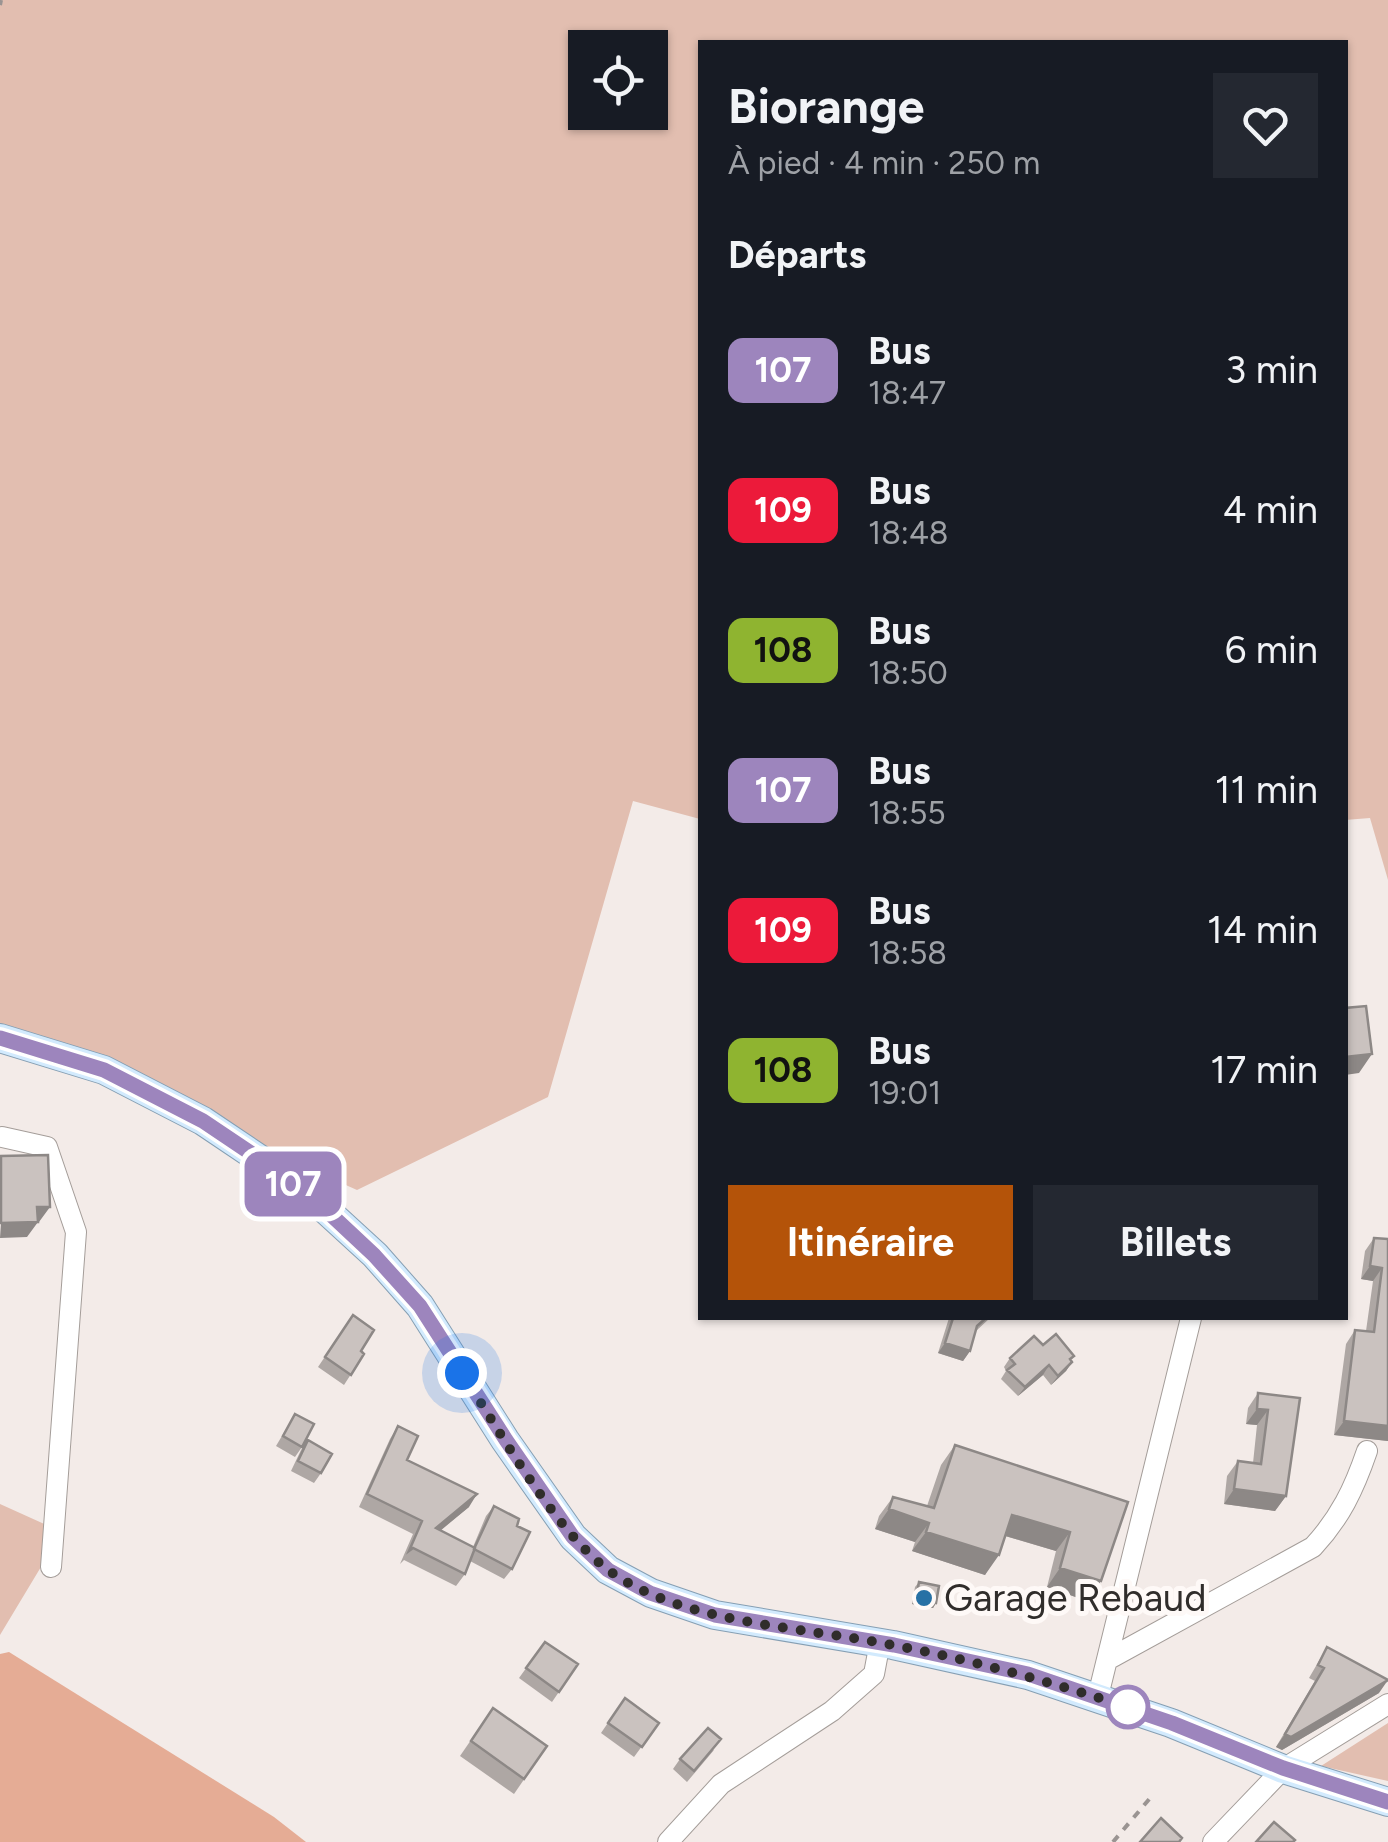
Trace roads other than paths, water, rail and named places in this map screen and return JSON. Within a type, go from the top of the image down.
[{"type":"main road","points":[[0,1038],[104,1070],[203,1121],[327,1211],[420,1306],[573,1537],[608,1570],[650,1593],[715,1615],[880,1642],[1028,1674],[1098,1696],[1283,1768],[1388,1802]]},
{"type":"street","points":[[1,1137],[46,1148],[76,1232],[51,1567]]},
{"type":"street","points":[[1098,1696],[1191,1320]]},
{"type":"street","points":[[1106,1660],[1313,1547],[1338,1520],[1367,1451]]},
{"type":"street","points":[[668,1842],[721,1784],[832,1711],[874,1674],[880,1642]]},
{"type":"street","points":[[1213,1842],[1283,1768],[1388,1704]]},
{"type":"place","name":"Garage Rebaud","points":[[924,1598]]}]
